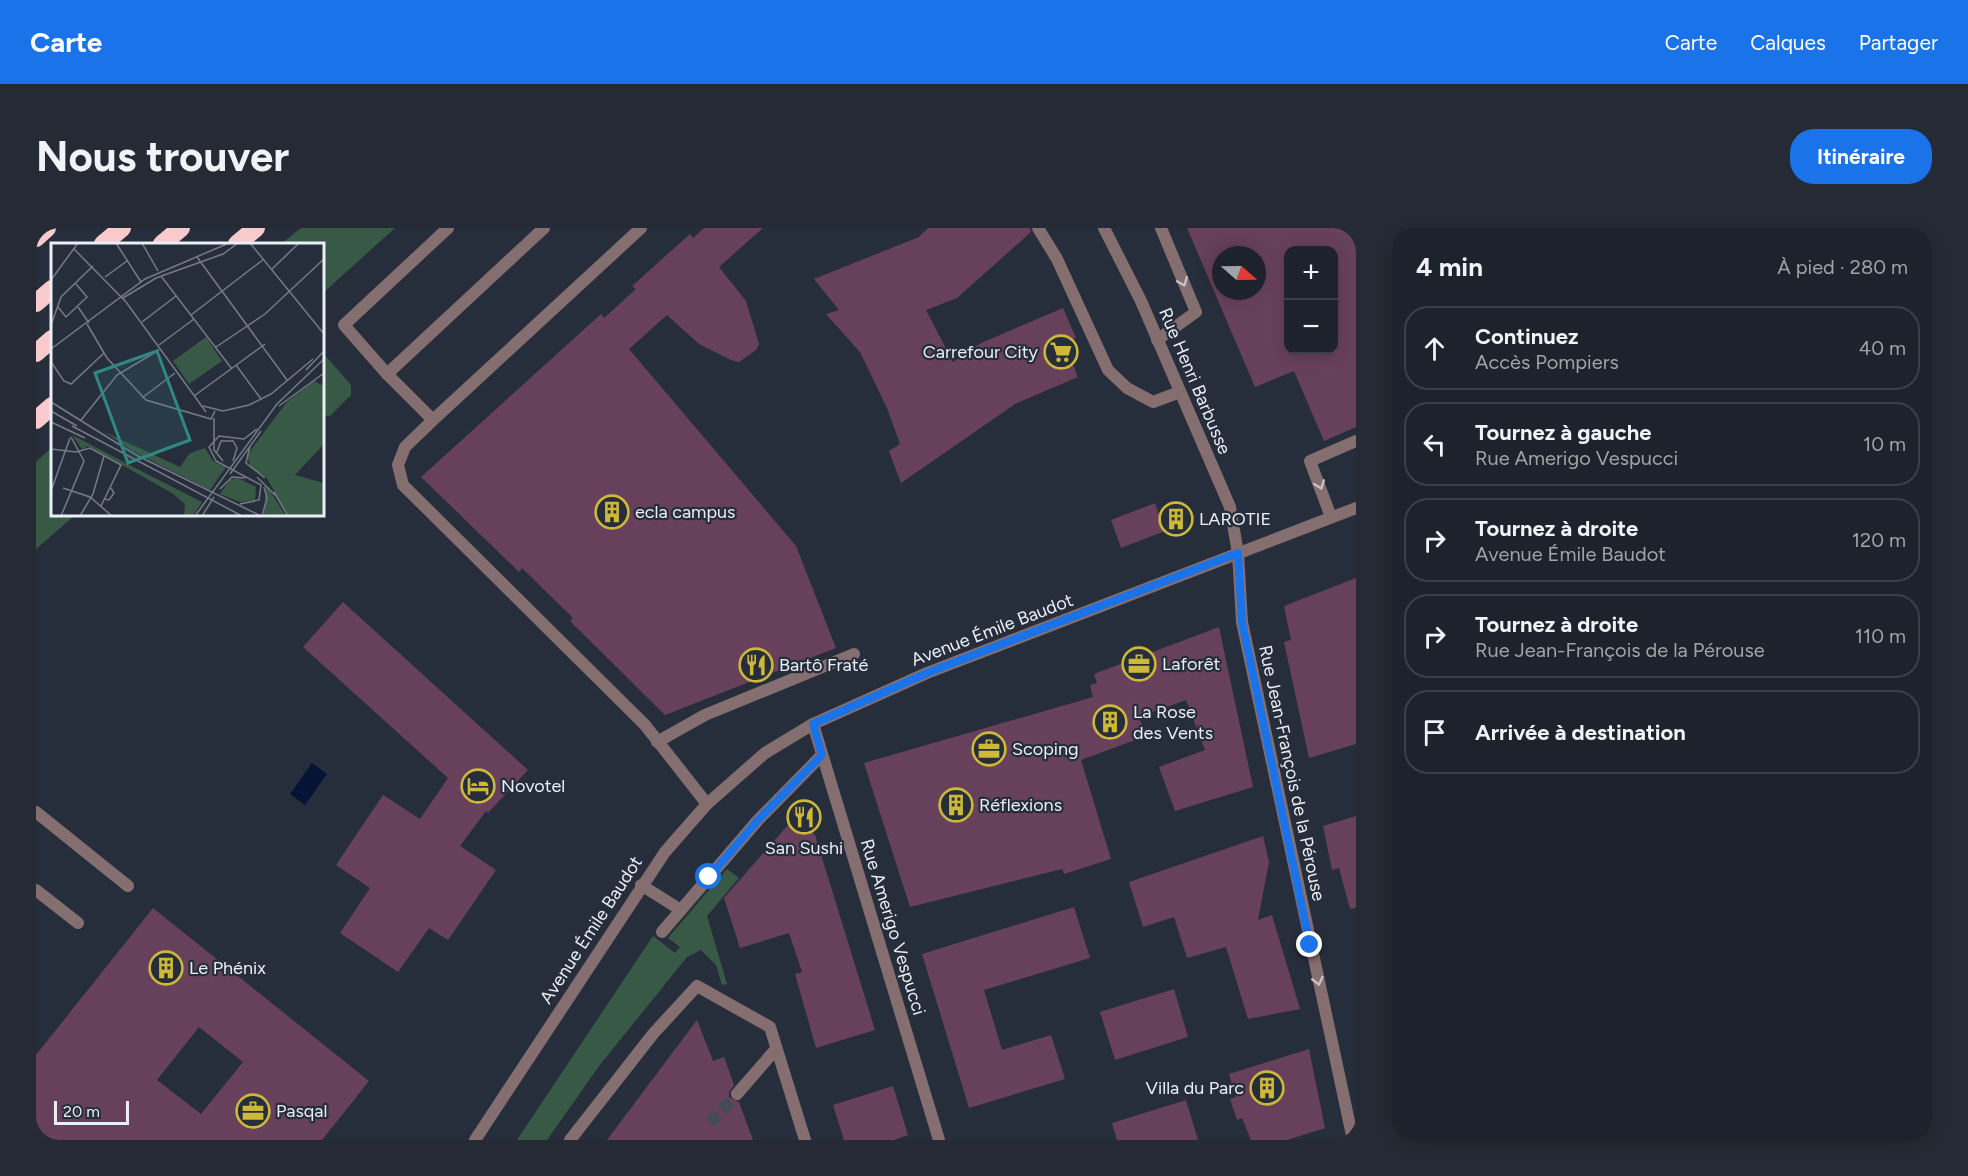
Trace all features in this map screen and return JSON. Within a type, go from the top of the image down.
[{"type":"highway","points":[[36,238],[47,228]]},
{"type":"highway","points":[[104,243],[122,228]]},
{"type":"highway","points":[[163,243],[181,228]]},
{"type":"highway","points":[[238,243],[256,228]]},
{"type":"highway","points":[[36,303],[51,290]]},
{"type":"highway","points":[[36,353],[51,340]]},
{"type":"highway","points":[[36,420],[51,407]]},
{"type":"street","points":[[433,420],[387,374],[344,325],[448,228]]},
{"type":"street","points":[[387,374],[544,228]]},
{"type":"street","points":[[641,228],[405,447],[398,465],[403,485],[645,725],[707,804]]},
{"type":"street","points":[[1038,228],[1057,259],[1108,370],[1127,388],[1153,402],[1180,392]]},
{"type":"street","name":"Rue Henri Barbusse","points":[[1104,228],[1157,340],[1230,507],[1238,553]]},
{"type":"street","points":[[1157,340],[1196,312],[1161,228]]},
{"type":"street","points":[[1331,517],[1310,460],[1356,441]]},
{"type":"street","name":"Avenue Émile Baudot","points":[[475,1140],[641,885],[665,852],[707,804],[765,753],[813,724],[927,673],[1356,508]]},
{"type":"street","name":"Rue Jean-François de la Pérouse","points":[[1238,553],[1242,622],[1353,1140]]},
{"type":"street","points":[[657,741],[705,715],[854,654]]},
{"type":"street","name":"Rue Amerigo Vespucci","points":[[813,724],[939,1140]]},
{"type":"street","points":[[662,932],[758,820],[822,755]]},
{"type":"street","points":[[36,812],[128,886]]},
{"type":"street","points":[[641,885],[681,910]]},
{"type":"street","points":[[36,890],[78,923]]},
{"type":"street","points":[[570,1140],[653,1034],[697,986],[770,1027],[805,1140]]},
{"type":"street","points":[[737,1094],[776,1049]]},
{"type":"green space","points":[[301,228],[395,228],[324,292],[324,243],[282,243]]},
{"type":"green space","points":[[324,354],[351,385],[351,395],[330,416],[324,415]]},
{"type":"green space","points":[[51,448],[51,516],[74,516],[36,549],[36,462]]},
{"type":"green space","points":[[727,869],[739,878],[707,916],[727,984],[722,985],[716,965],[701,950],[687,957],[599,1066],[547,1140],[517,1140],[653,936],[675,953],[680,947],[668,938]]},
{"type":"water","points":[[312,763],[327,774],[305,805],[290,794]]},
{"type":"building","name":"ecla campus","points":[[704,228],[763,228],[719,267],[746,301],[759,344],[756,350],[739,362],[731,360],[699,344],[667,315],[629,349],[796,546],[836,648],[665,715],[570,621],[573,618],[522,568],[519,572],[421,477],[601,314],[604,318],[636,289],[632,286],[690,234],[693,238]]},
{"type":"building","points":[[928,228],[1030,228],[1031,232],[957,298],[926,310],[953,362],[981,343],[1063,308],[1076,338],[1064,343],[1078,377],[1015,404],[901,483],[889,451],[900,444],[887,408],[860,352],[826,314],[839,310],[814,279],[919,237]]},
{"type":"building","points":[[1187,228],[1356,228],[1356,427],[1324,441],[1294,371],[1255,387],[1218,300],[1266,300],[1266,246],[1212,246],[1212,286]]},
{"type":"building","points":[[1155,503],[1165,531],[1121,548],[1111,520]]},
{"type":"building","points":[[1356,578],[1356,744],[1309,758],[1284,642],[1291,640],[1284,606]]},
{"type":"building","name":"Novotel","points":[[343,602],[528,770],[488,813],[486,811],[460,846],[496,870],[448,940],[429,928],[398,972],[340,933],[370,888],[336,865],[383,795],[420,819],[448,778],[303,647]]},
{"type":"building","name":"Réflexions","points":[[1219,627],[1253,787],[1175,811],[1159,767],[1205,750],[1186,700],[1139,717],[1146,736],[1081,760],[1111,859],[1064,874],[1062,869],[910,907],[864,763],[1093,697],[1090,685],[1097,683],[1094,674]]},
{"type":"building","points":[[1356,816],[1356,908],[1350,909],[1339,868],[1332,870],[1323,826]]},
{"type":"building","points":[[795,817],[815,835],[875,1030],[816,1048],[795,974],[802,972],[789,933],[740,948],[724,898]]},
{"type":"building","points":[[1263,836],[1269,862],[1258,920],[1272,915],[1300,1009],[1248,1019],[1226,947],[1187,958],[1174,917],[1143,927],[1129,882]]},
{"type":"building","points":[[1074,907],[1090,958],[984,990],[1002,1050],[1051,1035],[1065,1079],[969,1108],[922,954]]},
{"type":"building","name":"Le Phénix","points":[[153,908],[369,1081],[322,1140],[36,1140],[36,1055]],"holes":[[[199,1027],[243,1062],[201,1114],[157,1080]]]},
{"type":"building","points":[[1174,989],[1188,1037],[1115,1060],[1100,1012]]},
{"type":"building","points":[[697,1020],[713,1061],[724,1057],[734,1085],[729,1092],[729,1097],[739,1102],[753,1140],[607,1140]]},
{"type":"building","name":"Villa du Parc","points":[[1309,1049],[1325,1128],[1287,1140],[1251,1140],[1242,1118],[1237,1120],[1230,1099],[1236,1097],[1229,1074]]},
{"type":"building","points":[[893,1086],[908,1135],[894,1140],[844,1140],[833,1105]]},
{"type":"building","points":[[1186,1100],[1198,1140],[1117,1140],[1112,1123]]},
{"type":"tunnel","points":[[710,1123],[737,1094]]},
{"type":"place","name":"Carrefour City","points":[[1061,352]]},
{"type":"place","name":"ecla campus","points":[[612,512]]},
{"type":"place","name":"LAROTIE","points":[[1176,519]]},
{"type":"place","name":"Laforêt","points":[[1139,664]]},
{"type":"place","name":"Bartô Fraté","points":[[756,665]]},
{"type":"place","name":"La Rose des Vents","points":[[1110,722]]},
{"type":"place","name":"Scoping","points":[[989,749]]},
{"type":"place","name":"Novotel","points":[[478,786]]},
{"type":"place","name":"Réflexions","points":[[956,805]]},
{"type":"place","name":"San Sushi","points":[[804,817]]},
{"type":"place","name":"Le Phénix","points":[[166,968]]},
{"type":"place","name":"Villa du Parc","points":[[1267,1088]]},
{"type":"place","name":"Pasqal","points":[[253,1111]]},
{"type":"route","points":[[709,877],[758,820],[822,755],[813,724],[862,700],[927,673],[1238,553],[1242,622],[1310,945]]}]
